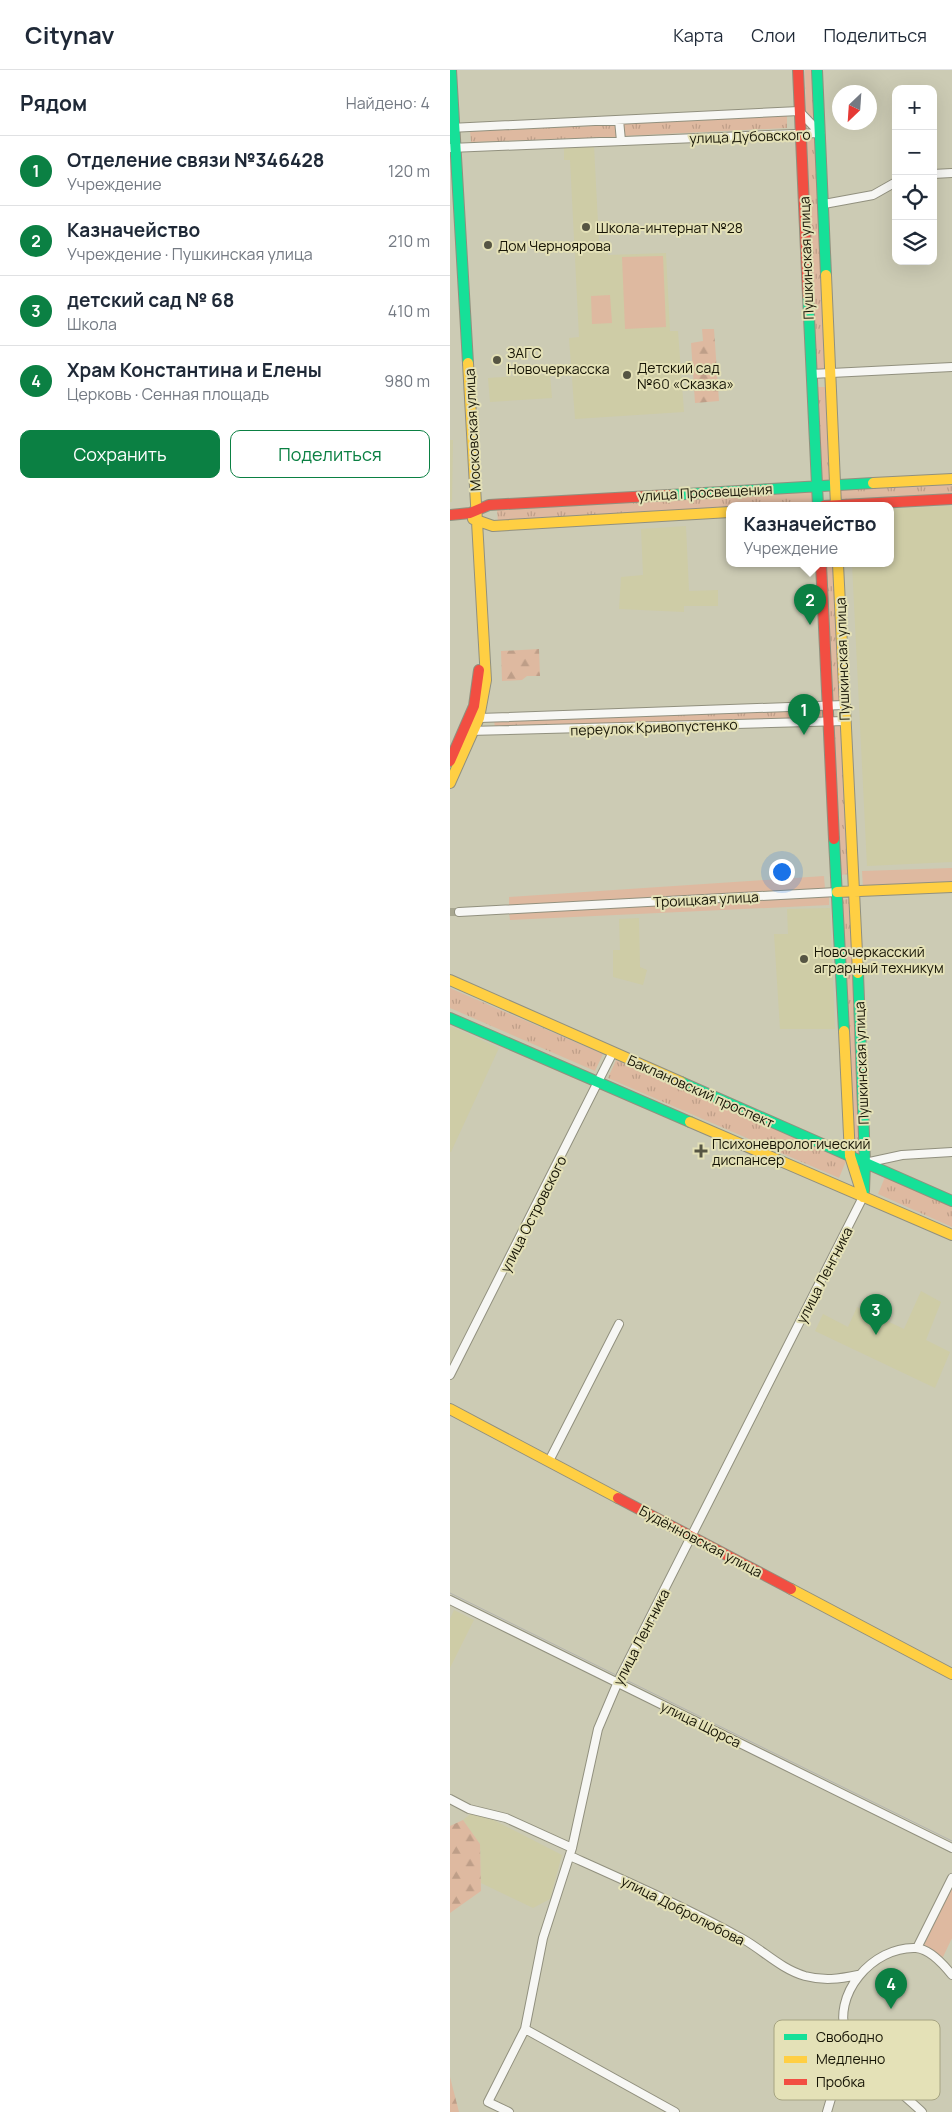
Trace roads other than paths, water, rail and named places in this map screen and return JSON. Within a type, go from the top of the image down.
[{"type":"main road","name":"Московская улица","points":[[450,783],[475,716],[479,680],[467,515],[451,129],[451,70]]},
{"type":"main road","name":"Пушкинская улица","points":[[798,70],[818,502]]},
{"type":"main road","name":"Пушкинская улица","points":[[817,70],[836,502]]},
{"type":"main road","name":"улица Просвещения","points":[[467,515],[489,505],[952,479]]},
{"type":"main road","points":[[894,502],[952,499]]},
{"type":"main road","name":"улица Просвещения","points":[[467,515],[493,526],[726,512]]},
{"type":"main road","name":"Пушкинская улица","points":[[820,567],[850,1156],[864,1197]]},
{"type":"main road","name":"Пушкинская улица","points":[[838,567],[854,890],[865,1163],[864,1197]]},
{"type":"main road","name":"Московская улица","points":[[450,761],[468,731]]},
{"type":"main road","name":"Троицкая улица","points":[[836,892],[952,886]]},
{"type":"main road","name":"Баклановский проспект","points":[[450,980],[952,1201]]},
{"type":"main road","points":[[450,1018],[952,1235]]},
{"type":"main road","name":"Будённовская улица","points":[[450,1409],[952,1674]]},
{"type":"street","name":"улица Дубовского","points":[[451,129],[800,111],[820,133]]},
{"type":"street","points":[[619,120],[621,141]]},
{"type":"street","name":"улица Дубовского","points":[[452,148],[820,133]]},
{"type":"street","points":[[937,174],[952,174]]},
{"type":"street","points":[[824,204],[873,195],[892,184]]},
{"type":"street","points":[[811,374],[952,367]]},
{"type":"street","name":"переулок Кривопустенко","points":[[475,716],[844,705]]},
{"type":"street","name":"переулок Кривопустенко","points":[[468,731],[845,721]]},
{"type":"street","name":"Троицкая улица","points":[[460,912],[836,892]]},
{"type":"street","name":"улица Островского","points":[[450,1376],[600,1083],[613,1052]]},
{"type":"street","points":[[865,1163],[902,1155],[952,1152]]},
{"type":"street","name":"улица Ленгника","points":[[509,2112],[488,2102],[525,2029],[544,1938],[571,1852],[598,1728],[617,1683],[864,1197]]},
{"type":"street","points":[[549,1461],[619,1324]]},
{"type":"street","name":"улица Щорса","points":[[450,1600],[952,1848]]},
{"type":"street","name":"улица Добролюбова","points":[[450,1799],[469,1809],[506,1818],[745,1940],[790,1970],[821,1980],[858,1975]]},
{"type":"street","points":[[917,1948],[952,1878]]},
{"type":"street","points":[[844,2020],[846,2002],[858,1975],[866,1966],[882,1957],[917,1948],[939,1960],[952,1974]]},
{"type":"street","points":[[525,2029],[675,2112]]},
{"type":"street","points":[[827,2112],[831,2100]]},
{"type":"street","points":[[910,2100],[922,2112]]},
{"type":"tunnel","points":[[450,912],[459,912]]},
{"type":"tram line","points":[[450,1593],[952,1841]]},
{"type":"place","name":"Школа-интернат №28","points":[[586,227]]},
{"type":"place","name":"Дом Черноярова","points":[[488,245]]},
{"type":"place","name":"ЗАГС Новочеркасска","points":[[497,360]]},
{"type":"place","name":"Детский сад №60 «Сказка»","points":[[627,375]]},
{"type":"place","name":"Казначейство","points":[[810,625]]},
{"type":"place","name":"Отделение связи №346428","points":[[804,735]]},
{"type":"place","name":"Новочеркасский аграрный техникум","points":[[804,959]]},
{"type":"place","name":"Психоневрологический диспансер","points":[[701,1151]]},
{"type":"place","name":"детский сад № 68","points":[[876,1335]]},
{"type":"place","name":"Храм Константина и Елены","points":[[891,2009]]}]
